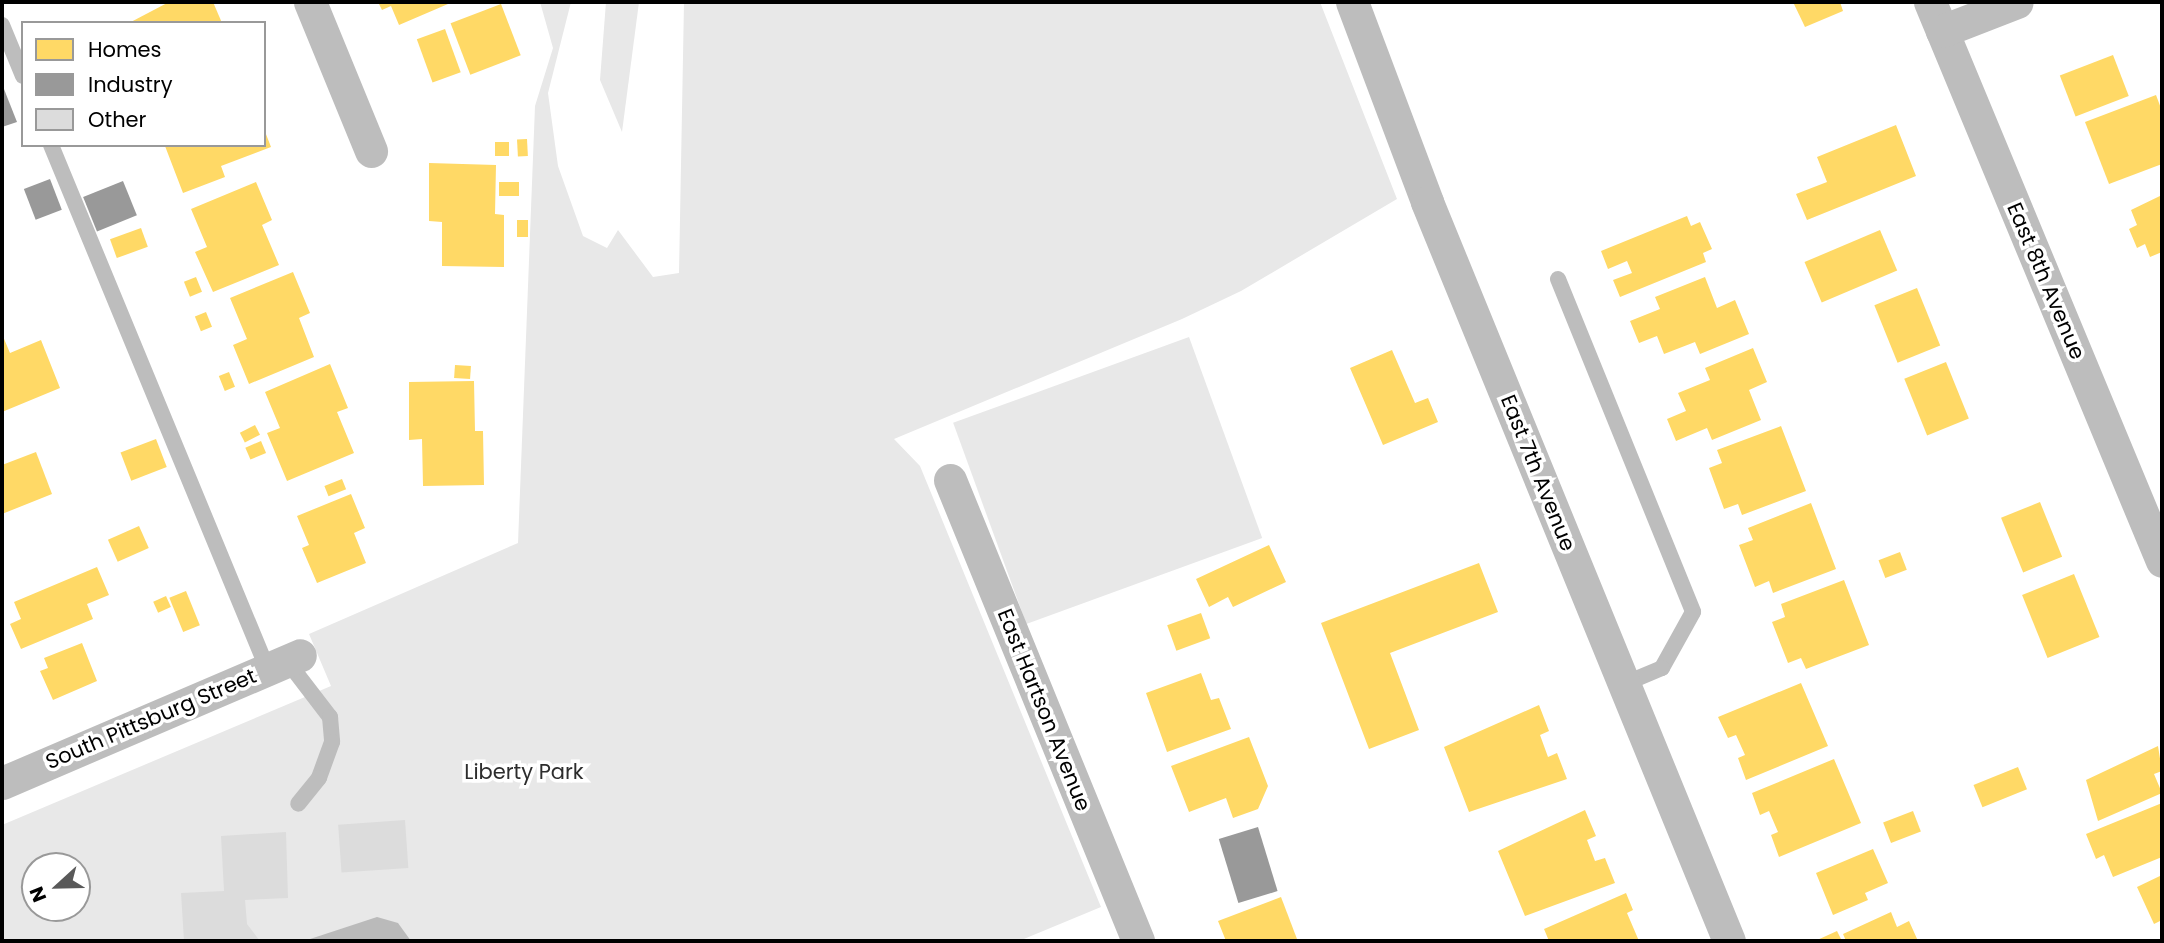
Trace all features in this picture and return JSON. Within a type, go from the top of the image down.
[{"type":"street","points":[[310,2],[371,150]]},
{"type":"street","name":"East 7th Avenue","points":[[1352,2],[1427,202],[1729,941]]},
{"type":"street","points":[[1936,16],[2017,2]]},
{"type":"street","name":"East 8th Avenue","points":[[1936,16],[2162,561]]},
{"type":"street","name":"East Hartson Avenue","points":[[950,480],[1138,941]]},
{"type":"street","name":"South Pittsburg Street","points":[[2,783],[285,661]]},
{"type":"lane","points":[[2,25],[21,71]]},
{"type":"lane","points":[[52,147],[285,661],[330,717],[332,742],[319,778],[298,804]]},
{"type":"lane","points":[[1558,279],[1693,612],[1662,668],[1624,684]]},
{"type":"green space","name":"Liberty Park","points":[[540,2],[571,2],[548,93],[558,166],[583,236],[607,248],[618,230],[653,277],[679,273],[684,2],[1320,2],[1397,199],[1241,291],[1182,319],[894,439],[920,466],[1101,907],[1019,941],[2,941],[2,825],[331,686],[309,634],[518,543],[535,106],[553,48]]},
{"type":"green space","points":[[606,2],[639,2],[622,132],[600,80]]},
{"type":"green space","points":[[1189,337],[1262,538],[1026,624],[953,423]]},
{"type":"shaded area","points":[[377,917],[398,923],[411,941],[304,941]]},
{"type":"building: Homes","points":[[169,2],[213,2],[221,21],[133,21]]},
{"type":"building: Homes","points":[[378,2],[448,4],[399,25],[391,6],[382,10]]},
{"type":"building: Homes","points":[[1793,2],[1840,2],[1843,11],[1805,27]]},
{"type":"building: Homes","points":[[501,4],[521,55],[470,75],[451,23]]},
{"type":"building: Homes","points":[[445,29],[461,72],[433,82],[417,39]]},
{"type":"building: Homes","points":[[2113,55],[2129,96],[2076,117],[2060,75]]},
{"type":"building: Homes","points":[[2156,95],[2162,111],[2162,164],[2109,184],[2085,122]]},
{"type":"building: Homes","points":[[1896,125],[1916,176],[1807,220],[1796,194],[1827,182],[1817,157]]},
{"type":"building: Homes","points":[[266,134],[271,147],[221,166],[225,177],[183,193],[165,147],[266,147]]},
{"type":"building: Homes","points":[[527,139],[528,156],[518,157],[517,140]]},
{"type":"building: Homes","points":[[495,142],[509,142],[509,156],[495,156]]},
{"type":"building: Homes","points":[[429,163],[496,165],[495,214],[504,215],[504,267],[442,266],[442,222],[429,221]]},
{"type":"building: Homes","points":[[256,182],[272,220],[262,225],[279,265],[213,292],[195,252],[207,247],[191,209]]},
{"type":"building: Homes","points":[[499,182],[519,182],[519,196],[499,196]]},
{"type":"building: Homes","points":[[2162,195],[2162,252],[2150,257],[2145,244],[2137,248],[2129,229],[2137,225],[2131,210]]},
{"type":"building: Homes","points":[[1687,216],[1691,226],[1700,222],[1712,249],[1703,253],[1706,262],[1620,297],[1613,280],[1632,273],[1627,261],[1608,269],[1601,251]]},
{"type":"building: Homes","points":[[517,220],[528,220],[528,237],[517,237]]},
{"type":"building: Homes","points":[[141,228],[148,247],[117,258],[110,239]]},
{"type":"building: Homes","points":[[1880,230],[1897,271],[1822,303],[1805,262]]},
{"type":"building: Homes","points":[[293,272],[310,313],[299,318],[314,357],[249,384],[233,345],[247,339],[230,298]]},
{"type":"building: Homes","points":[[196,277],[202,292],[190,297],[184,282]]},
{"type":"building: Homes","points":[[1705,277],[1717,308],[1735,300],[1749,334],[1700,354],[1695,342],[1664,354],[1657,336],[1639,343],[1630,321],[1660,309],[1655,297]]},
{"type":"building: Homes","points":[[1917,288],[1940,345],[1898,363],[1874,305]]},
{"type":"building: Homes","points":[[206,312],[212,327],[201,331],[195,316]]},
{"type":"building: Homes","points":[[2,334],[10,353],[41,340],[60,388],[2,412]]},
{"type":"building: Homes","points":[[1753,348],[1767,382],[1749,390],[1761,420],[1712,440],[1707,428],[1676,441],[1667,419],[1686,411],[1678,393],[1710,380],[1705,368]]},
{"type":"building: Homes","points":[[1392,350],[1415,403],[1428,398],[1438,422],[1383,445],[1350,368]]},
{"type":"building: Homes","points":[[1946,362],[1969,419],[1927,435],[1904,379]]},
{"type":"building: Homes","points":[[330,364],[348,408],[337,412],[354,453],[287,481],[267,433],[280,428],[265,392]]},
{"type":"building: Homes","points":[[455,365],[471,366],[470,379],[454,378]]},
{"type":"building: Homes","points":[[229,372],[235,387],[225,391],[219,376]]},
{"type":"building: Homes","points":[[474,381],[475,431],[483,431],[484,485],[423,486],[422,439],[409,440],[409,382]]},
{"type":"building: Homes","points":[[255,425],[260,435],[245,443],[240,433]]},
{"type":"building: Homes","points":[[1781,426],[1806,491],[1742,515],[1738,504],[1724,509],[1709,468],[1722,463],[1717,450]]},
{"type":"building: Homes","points":[[156,439],[167,467],[131,481],[121,453]]},
{"type":"building: Homes","points":[[261,441],[266,453],[250,460],[245,448]]},
{"type":"building: Homes","points":[[36,452],[52,494],[2,514],[2,465]]},
{"type":"building: Homes","points":[[342,479],[346,489],[329,496],[324,486]]},
{"type":"building: Homes","points":[[351,494],[365,528],[354,533],[366,563],[317,583],[302,548],[309,545],[297,516]]},
{"type":"building: Homes","points":[[2040,502],[2062,557],[2023,572],[2001,518]]},
{"type":"building: Homes","points":[[1811,503],[1836,569],[1773,593],[1769,581],[1755,587],[1739,545],[1753,540],[1748,528]]},
{"type":"building: Homes","points":[[139,526],[149,548],[118,562],[108,540]]},
{"type":"building: Homes","points":[[1269,545],[1286,582],[1233,607],[1228,597],[1209,607],[1196,579]]},
{"type":"building: Homes","points":[[1900,552],[1907,570],[1885,578],[1879,560]]},
{"type":"building: Homes","points":[[1479,563],[1498,612],[1390,653],[1419,730],[1369,749],[1321,623]]},
{"type":"building: Homes","points":[[97,567],[109,595],[87,604],[93,619],[21,649],[10,624],[21,619],[14,602]]},
{"type":"building: Homes","points":[[2074,574],[2099,637],[2048,658],[2022,595]]},
{"type":"building: Homes","points":[[1844,580],[1869,645],[1806,669],[1801,658],[1788,663],[1772,622],[1785,617],[1781,604]]},
{"type":"building: Homes","points":[[186,591],[200,625],[183,632],[169,598]]},
{"type":"building: Homes","points":[[166,596],[171,607],[158,613],[153,602]]},
{"type":"building: Homes","points":[[1201,613],[1210,638],[1176,651],[1167,625]]},
{"type":"building: Homes","points":[[82,643],[97,681],[53,700],[40,671],[48,668],[44,658]]},
{"type":"building: Homes","points":[[1201,673],[1211,700],[1219,698],[1231,729],[1167,752],[1146,693]]},
{"type":"building: Homes","points":[[1801,683],[1828,746],[1746,780],[1738,758],[1745,755],[1736,735],[1728,738],[1718,717]]},
{"type":"building: Homes","points":[[1539,705],[1549,731],[1540,735],[1548,757],[1557,753],[1567,779],[1469,812],[1444,747]]},
{"type":"building: Homes","points":[[1249,737],[1268,786],[1258,809],[1233,818],[1226,798],[1189,812],[1171,766]]},
{"type":"building: Homes","points":[[2158,746],[2162,771],[2154,774],[2162,793],[2098,821],[2086,780]]},
{"type":"building: Homes","points":[[1834,759],[1861,823],[1779,857],[1771,835],[1778,832],[1769,811],[1760,815],[1752,793]]},
{"type":"building: Homes","points":[[2018,767],[2027,789],[1982,807],[1973,785]]},
{"type":"building: Homes","points":[[2162,803],[2162,857],[2113,877],[2104,855],[2096,859],[2086,834]]},
{"type":"building: Homes","points":[[1585,810],[1596,836],[1587,840],[1595,861],[1605,858],[1615,883],[1525,916],[1498,851]]},
{"type":"building: Homes","points":[[1913,811],[1921,832],[1891,843],[1883,822]]},
{"type":"building: Homes","points":[[1873,849],[1888,883],[1865,893],[1868,900],[1833,915],[1816,873]]},
{"type":"building: Homes","points":[[2162,875],[2162,920],[2154,924],[2137,887]]},
{"type":"building: Homes","points":[[1626,893],[1633,910],[1627,913],[1639,941],[1549,941],[1544,929]]},
{"type":"building: Homes","points":[[1281,897],[1297,939],[1226,941],[1218,921]]},
{"type":"building: Homes","points":[[1891,912],[1897,927],[1909,921],[1918,941],[1846,941],[1843,934]]},
{"type":"building: Homes","points":[[1837,931],[1842,941],[1815,941]]},
{"type":"building: Industry","points":[[2,84],[17,122],[2,127]]},
{"type":"building: Industry","points":[[50,179],[62,210],[36,220],[24,189]]},
{"type":"building: Industry","points":[[123,181],[137,215],[97,231],[83,197]]},
{"type":"building: Industry","points":[[1258,827],[1278,891],[1238,903],[1219,839]]},
{"type":"building: Other","points":[[405,820],[408,868],[342,873],[338,825]]},
{"type":"building: Other","points":[[286,832],[288,898],[245,900],[247,924],[260,941],[184,941],[181,893],[224,891],[221,836]]}]
